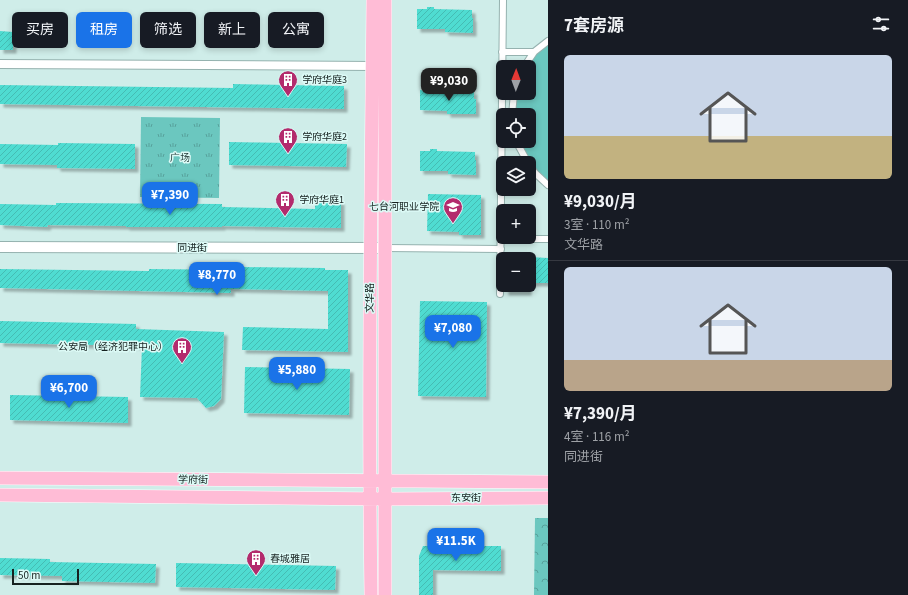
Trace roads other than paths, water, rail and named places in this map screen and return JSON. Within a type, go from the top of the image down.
[{"type":"main road","name":"文华路","points":[[373,0],[378,66],[384,248],[385,595]]},
{"type":"main road","name":"文华路","points":[[371,595],[370,248],[378,66],[385,0]]},
{"type":"main road","name":"学府街","points":[[0,478],[385,481]]},
{"type":"main road","name":"东安街","points":[[385,481],[548,482]]},
{"type":"main road","name":"学府街","points":[[0,495],[385,498]]},
{"type":"main road","name":"东安街","points":[[385,498],[548,498]]},
{"type":"street","points":[[501,204],[502,0]]},
{"type":"street","points":[[529,60],[534,52],[548,41]]},
{"type":"street","points":[[502,52],[534,52]]},
{"type":"street","points":[[0,64],[378,66]]},
{"type":"street","points":[[536,174],[548,185]]},
{"type":"street","points":[[536,239],[548,239]]},
{"type":"street","points":[[500,294],[501,244]]},
{"type":"street","name":"同进街","points":[[0,247],[384,248]]},
{"type":"street","points":[[384,248],[501,249]]},
{"type":"place","name":"学府华庭3","points":[[288,97]]},
{"type":"place","name":"学府华庭2","points":[[288,154]]},
{"type":"place","name":"学府华庭1","points":[[285,217]]},
{"type":"place","name":"七台河职业学院","points":[[453,224]]},
{"type":"place","name":"公安局（经济犯罪中心）","points":[[182,364]]},
{"type":"place","name":"春城雅居","points":[[256,576]]},
{"type":"park label","name":"广场","points":[[180,158]]}]
